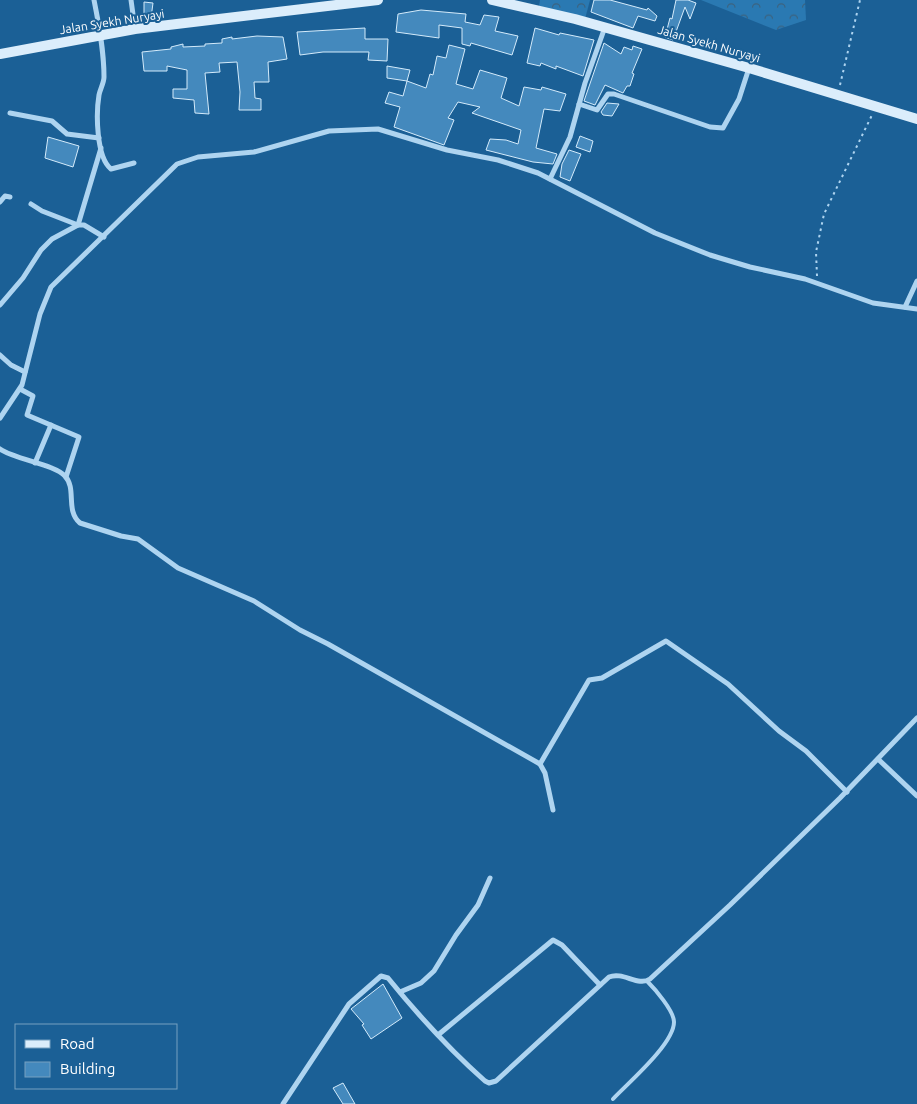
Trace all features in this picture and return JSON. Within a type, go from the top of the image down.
[{"type":"main road","name":"Jalan Syekh Nuryayi","points":[[0,54],[135,29],[376,0]]},
{"type":"main road","name":"Jalan Syekh Nuryayi","points":[[492,0],[514,2],[749,68],[917,119]]},
{"type":"street","points":[[94,0],[101,35],[104,78],[98,96],[101,147],[106,163],[111,169],[134,162]]},
{"type":"street","points":[[131,0],[135,29]]},
{"type":"street","points":[[551,176],[570,136],[605,28]]},
{"type":"street","points":[[580,104],[597,110],[605,97],[614,94],[710,127],[723,128],[739,99],[749,68]]},
{"type":"street","points":[[10,112],[52,121],[67,134],[99,138]]},
{"type":"street","points":[[0,418],[20,389],[40,314],[51,287],[177,164],[198,157],[254,152],[329,130],[378,130],[447,150],[498,160],[551,176],[655,233],[710,255],[817,283],[873,303],[917,309]]},
{"type":"street","points":[[78,225],[101,147]]},
{"type":"street","points":[[0,202],[5,196],[10,197]]},
{"type":"street","points":[[31,204],[42,211],[78,225]]},
{"type":"street","points":[[0,306],[23,278],[41,250],[52,240],[78,225],[84,224],[103,237]]},
{"type":"street","points":[[905,307],[917,281]]},
{"type":"street","points":[[0,355],[11,365],[25,372]]},
{"type":"street","points":[[20,389],[33,396],[27,415],[79,438],[66,477]]},
{"type":"street","points":[[35,463],[51,425]]},
{"type":"street","points":[[0,449],[63,474],[71,486],[70,502],[76,519],[80,523],[121,536],[138,539],[178,568],[254,601],[300,630],[540,764],[545,773],[553,810]]},
{"type":"street","points":[[540,764],[589,680],[602,678],[666,641],[728,684],[779,731],[817,760],[847,792]]},
{"type":"street","points":[[283,1104],[349,1004],[381,976],[388,978],[438,1035],[485,1082],[493,1083],[608,977],[616,974],[642,982],[647,981],[730,905],[847,792],[917,718]]},
{"type":"street","points":[[878,759],[917,796]]},
{"type":"street","points":[[400,992],[421,983],[434,971],[456,935],[478,906],[490,878]]},
{"type":"street","points":[[438,1035],[553,940],[562,945],[600,985]]},
{"type":"lane","points":[[612,1099],[664,1045],[673,1030],[674,1021],[658,993],[647,981]]},
{"type":"path","points":[[838,95],[860,0]]},
{"type":"path","points":[[817,283],[816,252],[824,214],[876,106]]},
{"type":"green space","points":[[540,0],[590,0],[585,19],[539,6]]},
{"type":"green space","points":[[701,0],[805,0],[806,20],[776,30]]},
{"type":"building","points":[[594,0],[610,0],[647,10],[648,8],[657,16],[655,21],[638,16],[633,28],[591,12]]},
{"type":"building","points":[[676,0],[688,0],[696,3],[690,19],[685,7],[673,40],[665,37],[670,18],[672,19]]},
{"type":"building","points":[[144,2],[153,3],[151,18],[144,17]]},
{"type":"building","points":[[421,10],[466,14],[465,22],[480,25],[484,15],[499,17],[495,31],[518,36],[512,55],[471,43],[470,46],[462,44],[462,28],[439,25],[439,38],[396,32],[398,14]]},
{"type":"building","points":[[365,28],[365,39],[388,39],[387,61],[368,60],[369,52],[323,52],[300,55],[297,32]]},
{"type":"building","points":[[535,28],[559,35],[560,33],[594,40],[583,76],[556,66],[556,69],[541,63],[540,66],[527,63]]},
{"type":"building","points":[[257,36],[283,37],[287,59],[268,62],[269,82],[254,82],[255,98],[261,99],[261,110],[239,110],[240,92],[237,62],[219,63],[220,72],[205,73],[209,114],[195,113],[194,100],[173,98],[173,89],[187,89],[187,70],[167,66],[167,71],[144,71],[142,52],[171,49],[171,47],[183,44],[183,47],[205,46],[205,44],[222,43],[222,39],[232,37],[232,39]]},
{"type":"building","points":[[604,43],[621,54],[624,47],[632,50],[633,46],[642,49],[632,73],[634,74],[630,86],[627,86],[623,93],[605,85],[595,105],[584,101]]},
{"type":"building","points":[[449,45],[465,49],[456,84],[473,89],[480,70],[507,78],[501,98],[519,106],[524,87],[541,90],[542,87],[566,94],[560,111],[544,109],[536,148],[557,154],[553,164],[533,162],[486,150],[490,139],[506,140],[518,144],[521,130],[472,113],[480,107],[458,102],[448,118],[454,120],[444,145],[394,127],[400,107],[385,103],[389,92],[403,96],[407,81],[426,88],[430,74],[433,75],[437,56],[446,58]]},
{"type":"building","points":[[387,66],[410,70],[407,81],[387,78]]},
{"type":"building","points":[[607,103],[619,104],[612,116],[603,115],[601,112]]},
{"type":"building","points":[[580,136],[593,141],[590,152],[576,147]]},
{"type":"building","points":[[48,137],[79,146],[73,167],[45,158]]},
{"type":"building","points":[[569,150],[581,154],[570,181],[560,177],[562,164]]},
{"type":"building","points":[[383,984],[402,1018],[371,1039],[362,1025],[364,1024],[351,1009]]},
{"type":"building","points":[[343,1083],[355,1104],[343,1104],[333,1088]]}]
